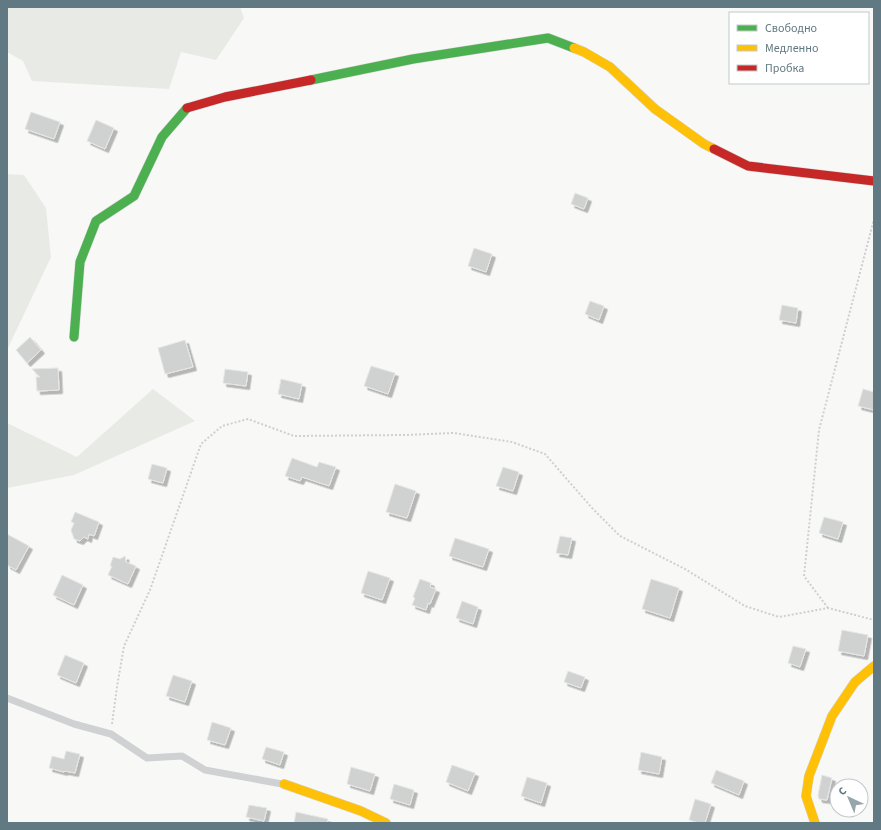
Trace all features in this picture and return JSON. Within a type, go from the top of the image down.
[{"type":"street","points":[[74,337],[80,262],[96,221],[134,196],[162,137],[187,108],[226,98],[406,61],[548,38],[584,52],[610,67],[654,109],[704,144],[748,166],[874,181]]},
{"type":"street","points":[[815,823],[806,796],[809,776],[832,716],[855,682],[874,666]]},
{"type":"street","points":[[284,784],[361,810],[386,823]]},
{"type":"lane","points":[[7,698],[74,724],[111,734],[147,758],[182,756],[205,770],[284,784]]},
{"type":"path","points":[[828,608],[804,576],[819,430],[874,220]]},
{"type":"path","points":[[111,734],[124,646],[150,590],[201,444],[222,426],[248,419],[294,436],[454,433],[512,442],[545,454],[592,508],[620,536],[685,569],[745,606],[779,617],[828,608],[874,620]]},
{"type":"shaded area","points":[[7,7],[240,7],[244,18],[216,60],[181,52],[169,89],[32,81],[23,61],[7,52]]},
{"type":"shaded area","points":[[7,174],[24,175],[46,208],[51,257],[7,350]]},
{"type":"shaded area","points":[[153,389],[195,421],[74,475],[7,488],[7,423],[77,457]]},
{"type":"building","points":[[31,112],[60,122],[54,139],[25,129]]},
{"type":"building","points":[[96,120],[114,128],[105,149],[87,141]]},
{"type":"building","points":[[575,193],[588,198],[584,209],[571,204]]},
{"type":"building","points":[[474,248],[492,254],[486,272],[468,266]]},
{"type":"building","points":[[590,301],[604,306],[599,320],[585,314]]},
{"type":"building","points":[[782,305],[798,308],[796,323],[779,320]]},
{"type":"building","points":[[30,337],[41,350],[27,363],[16,350]]},
{"type":"building","points":[[185,340],[193,367],[165,374],[158,348]]},
{"type":"building","points":[[371,366],[395,373],[388,394],[364,386]]},
{"type":"building","points":[[58,368],[59,390],[37,391],[36,377],[40,377],[32,369]]},
{"type":"building","points":[[225,369],[248,372],[246,386],[223,383]]},
{"type":"building","points":[[281,379],[302,384],[299,399],[278,394]]},
{"type":"building","points":[[863,389],[874,392],[874,410],[858,406]]},
{"type":"building","points":[[292,458],[317,467],[319,462],[336,467],[329,486],[302,477],[300,481],[285,476]]},
{"type":"building","points":[[152,464],[167,468],[163,483],[148,479]]},
{"type":"building","points":[[503,467],[519,472],[513,491],[496,486]]},
{"type":"building","points":[[395,484],[416,491],[407,518],[386,512]]},
{"type":"building","points":[[75,512],[99,522],[94,536],[89,534],[88,539],[84,537],[80,541],[74,539],[71,530],[74,523],[71,522]]},
{"type":"building","points":[[824,517],[843,522],[838,539],[819,533]]},
{"type":"building","points":[[7,534],[29,546],[16,570],[7,565]]},
{"type":"building","points":[[560,536],[572,538],[568,555],[556,553]]},
{"type":"building","points":[[455,538],[489,549],[483,567],[449,556]]},
{"type":"building","points":[[125,556],[126,562],[136,566],[128,584],[108,575],[112,566],[110,566],[113,557],[120,559]]},
{"type":"building","points":[[368,571],[390,578],[382,600],[361,593]]},
{"type":"building","points":[[62,575],[83,585],[74,605],[53,595]]},
{"type":"building","points":[[420,579],[431,583],[430,587],[436,589],[430,604],[428,603],[426,610],[412,605],[415,598],[413,597]]},
{"type":"building","points":[[651,579],[679,588],[670,618],[642,609]]},
{"type":"building","points":[[462,601],[478,607],[473,624],[456,618]]},
{"type":"building","points":[[842,630],[868,635],[864,656],[838,651]]},
{"type":"building","points":[[793,646],[806,649],[800,667],[788,663]]},
{"type":"building","points":[[65,655],[84,663],[76,683],[57,675]]},
{"type":"building","points":[[568,671],[585,677],[581,688],[564,682]]},
{"type":"building","points":[[173,675],[192,681],[185,702],[166,696]]},
{"type":"building","points":[[212,722],[231,728],[225,745],[207,740]]},
{"type":"building","points":[[266,747],[284,752],[280,765],[262,759]]},
{"type":"building","points":[[66,751],[80,754],[75,773],[49,768],[52,756],[64,759]]},
{"type":"building","points":[[641,752],[662,757],[659,774],[638,770]]},
{"type":"building","points":[[452,765],[475,773],[468,791],[446,782]]},
{"type":"building","points":[[351,767],[375,774],[370,791],[347,784]]},
{"type":"building","points":[[716,770],[744,781],[739,795],[711,783]]},
{"type":"building","points":[[822,775],[832,778],[829,778],[827,800],[819,799],[818,795]]},
{"type":"building","points":[[527,777],[547,783],[541,803],[521,796]]},
{"type":"building","points":[[394,784],[414,790],[410,805],[390,799]]},
{"type":"building","points":[[695,799],[711,804],[705,823],[689,820]]},
{"type":"building","points":[[249,805],[267,808],[264,821],[246,817]]},
{"type":"building","points":[[296,812],[328,819],[327,823],[294,823]]},
{"type":"traffic: fast","points":[[311,80],[413,59],[548,38],[574,48]]},
{"type":"traffic: fast","points":[[74,337],[80,262],[96,221],[134,196],[162,137],[187,108]]},
{"type":"traffic: slow","points":[[574,48],[610,67],[655,109],[704,144],[714,149]]},
{"type":"traffic: slow","points":[[815,823],[806,796],[809,776],[832,716],[855,682],[874,666]]},
{"type":"traffic: slow","points":[[284,784],[361,811],[386,823]]},
{"type":"traffic: jam","points":[[187,108],[225,97],[311,80]]},
{"type":"traffic: jam","points":[[714,149],[748,166],[874,181]]}]
